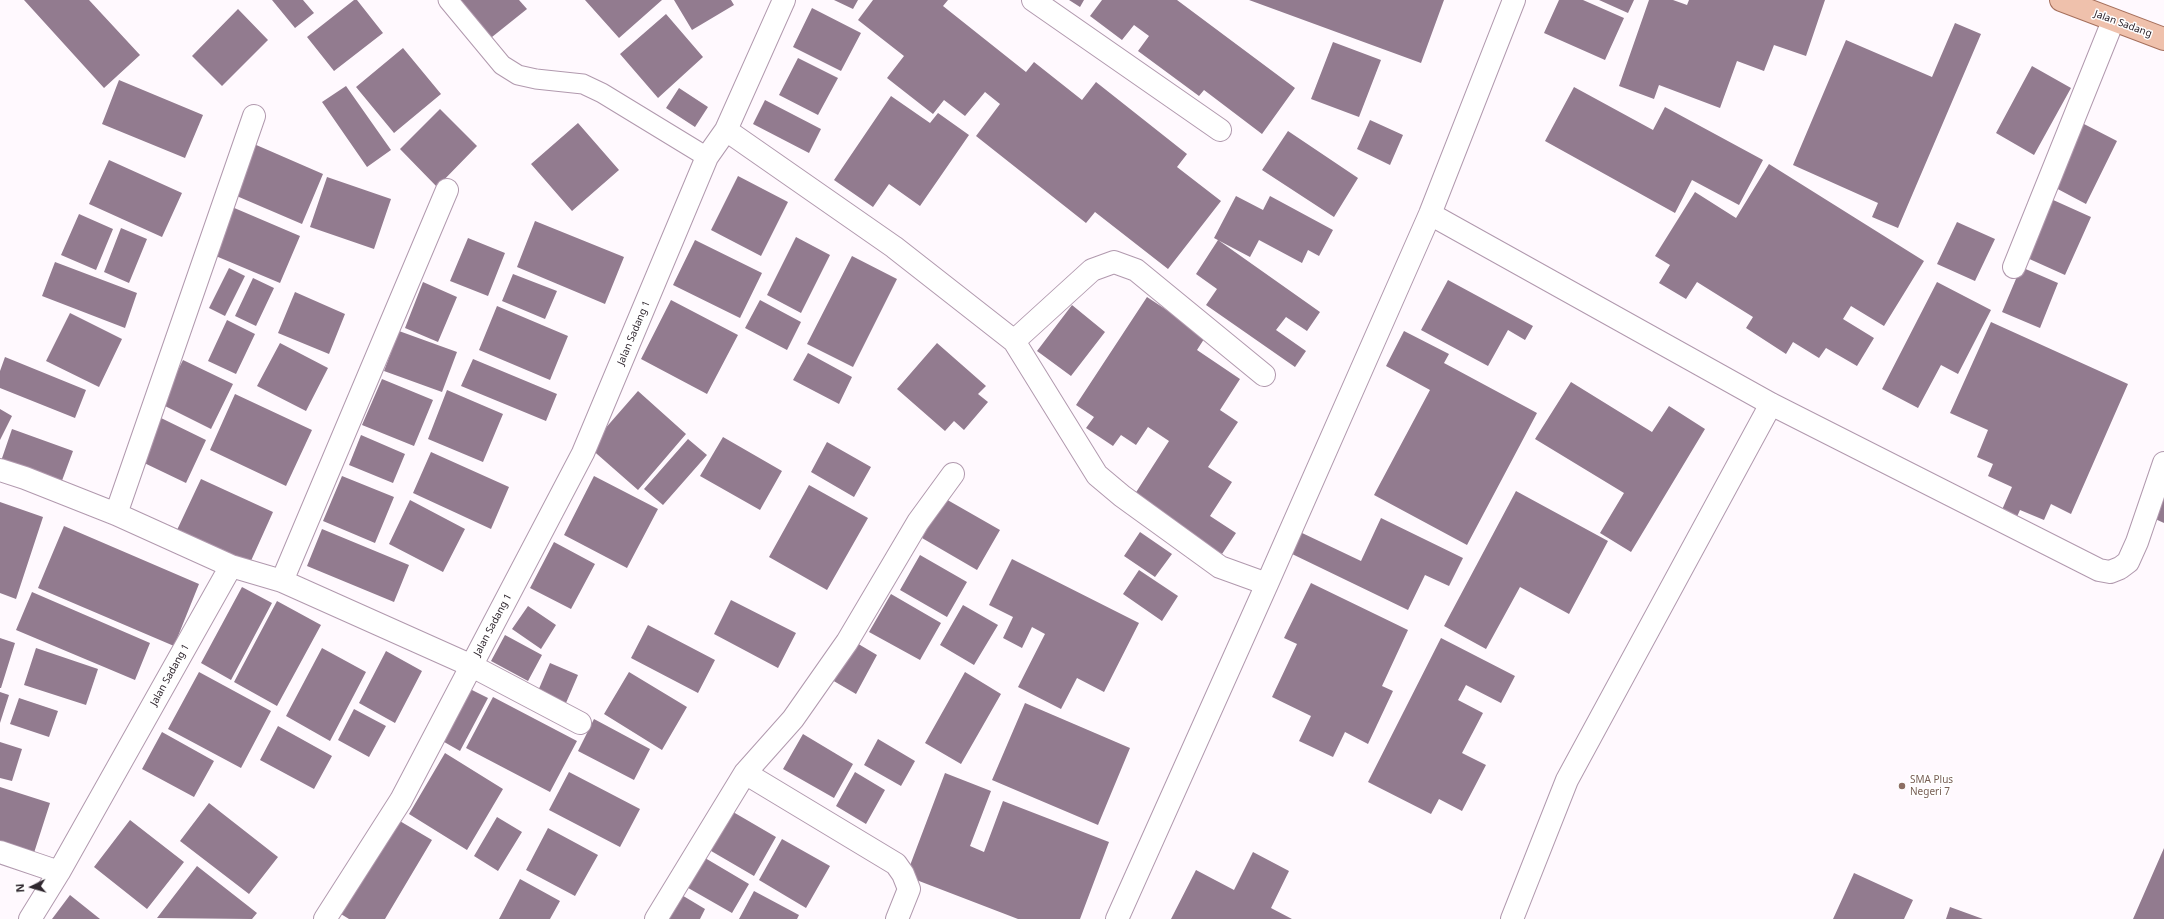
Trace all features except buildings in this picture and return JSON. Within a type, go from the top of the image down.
[{"type":"main road","name":"Jalan Sadang","points":[[2061,0],[2164,39]]},
{"type":"street","name":"Jalan Sadang 1","points":[[30,919],[59,872],[231,566],[282,581],[472,666],[583,453],[707,157],[726,130],[784,0]]},
{"type":"street","points":[[1033,0],[1220,130]]},
{"type":"street","points":[[1117,919],[1268,584],[1430,214],[1514,0]]},
{"type":"street","points":[[2014,267],[2113,20]]},
{"type":"street","points":[[116,514],[254,116]]},
{"type":"street","points":[[726,130],[894,247],[1014,341],[1097,475],[1122,496],[1220,567],[1268,584]]},
{"type":"street","points":[[282,581],[447,190]]},
{"type":"street","points":[[1430,214],[1771,404],[2099,570],[2110,572],[2120,568],[2128,562],[2137,542],[2164,463]]},
{"type":"street","points":[[1014,341],[1092,270],[1114,262],[1136,270],[1264,375]]},
{"type":"street","points":[[1512,919],[1567,780],[1771,404]]},
{"type":"street","points":[[0,470],[25,478],[116,514],[231,566]]},
{"type":"street","points":[[656,919],[745,773],[793,719],[847,642],[918,522],[953,474]]},
{"type":"street","points":[[325,919],[401,800],[472,666],[580,723]]},
{"type":"street","points":[[745,773],[896,864],[903,874],[909,889],[897,919]]},
{"type":"street","points":[[0,852],[59,872]]},
{"type":"lane","points":[[448,0],[502,65],[518,76],[536,80],[583,84],[602,93],[707,157]]},
{"type":"place","name":"SMA Plus Negeri 7","points":[[1902,786]]}]
